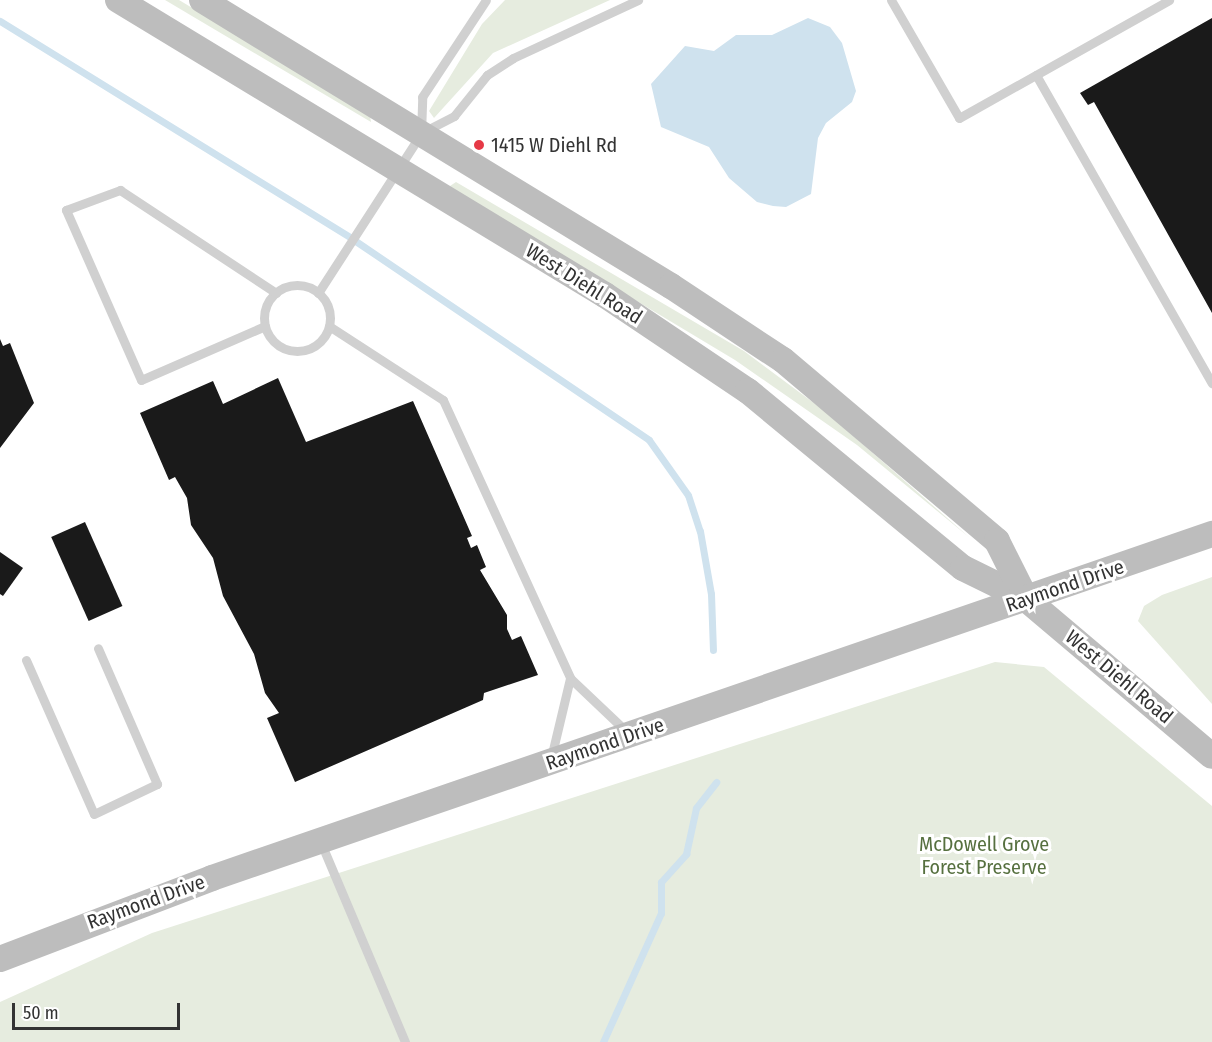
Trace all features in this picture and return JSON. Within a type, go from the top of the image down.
[{"type":"street","name":"West Diehl Road","points":[[118,0],[399,170],[710,365],[820,446],[963,568],[1026,600],[1212,756]]},
{"type":"street","name":"West Diehl Road","points":[[202,0],[783,360],[997,541],[1026,600]]},
{"type":"street","name":"Raymond Drive","points":[[0,959],[320,841],[1026,600],[1212,534]]},
{"type":"lane","points":[[318,292],[421,134],[422,97],[486,0]]},
{"type":"lane","points":[[421,134],[454,116],[487,75],[513,58],[638,0]]},
{"type":"lane","points":[[891,0],[959,118],[1169,0]]},
{"type":"lane","points":[[1036,75],[1212,383]]},
{"type":"lane","points":[[265,326],[141,380],[66,210],[120,190],[276,293]]},
{"type":"lane","points":[[297,285],[318,292],[326,302],[329,326],[315,346],[297,351],[279,346],[265,326],[266,308],[276,293],[297,285]]},
{"type":"lane","points":[[329,326],[443,400],[570,678],[631,735]]},
{"type":"lane","points":[[26,660],[94,814],[158,784],[98,648]]},
{"type":"lane","points":[[550,763],[570,678]]},
{"type":"lane","points":[[320,841],[405,1042]]},
{"type":"green space","points":[[165,0],[179,0],[370,115],[371,122]]},
{"type":"green space","points":[[505,0],[610,0],[493,53],[434,118],[429,111],[482,24]]},
{"type":"green space","points":[[456,182],[744,351],[826,412],[970,538],[857,445],[735,360],[455,192],[450,186]]},
{"type":"green space","points":[[1212,577],[1212,704],[1138,621],[1144,606],[1162,595]]},
{"type":"green space","name":"McDowell Grove Forest Preserve","points":[[995,662],[1044,667],[1212,806],[1212,1042],[0,1042],[0,1002],[152,933]]},
{"type":"water","points":[[808,18],[830,27],[842,43],[856,91],[852,102],[826,123],[818,138],[811,194],[786,207],[773,206],[757,202],[729,178],[709,147],[661,127],[651,84],[685,46],[714,51],[736,35],[772,35]]},
{"type":"building","points":[[1212,18],[1212,313],[1094,102],[1088,105],[1080,93]]},
{"type":"building","points":[[0,339],[3,346],[10,343],[34,403],[0,448]]},
{"type":"building","points":[[278,378],[306,442],[413,401],[472,536],[467,538],[471,548],[477,545],[486,567],[480,570],[507,615],[507,629],[512,640],[521,636],[538,675],[484,693],[483,700],[295,782],[267,718],[279,713],[265,693],[254,654],[223,596],[213,558],[191,525],[187,498],[175,477],[169,480],[140,413],[213,381],[223,404]]},
{"type":"building","points":[[85,522],[122,606],[89,621],[51,537]]},
{"type":"building","points":[[0,552],[23,568],[3,596],[0,594]]},
{"type":"waterway","points":[[0,21],[354,240],[649,440],[688,495],[700,531],[711,594],[713,650]]},
{"type":"waterway","points":[[603,1042],[661,913],[661,882],[686,854],[696,808],[716,782]]},
{"type":"place","name":"1415 W Diehl Rd","points":[[479,145]]}]
